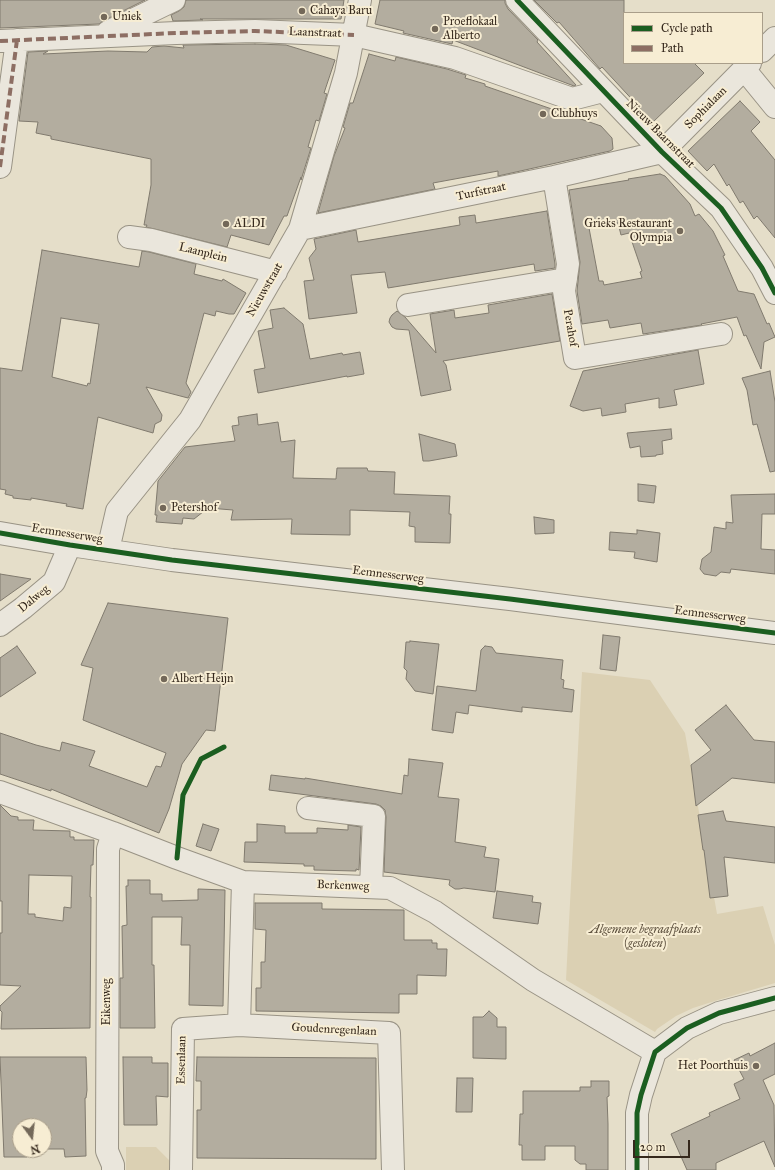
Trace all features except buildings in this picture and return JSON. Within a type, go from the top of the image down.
[{"type":"street","points":[[100,36],[174,0]]},
{"type":"street","name":"Nieuwstraat","points":[[108,550],[117,512],[190,420],[300,229],[346,73],[360,0]]},
{"type":"street","name":"Nieuw Baarnstraat","points":[[517,0],[662,152],[721,208],[762,268],[775,293]]},
{"type":"street","name":"Laanstraat","points":[[0,167],[8,41],[176,32],[255,31],[354,34],[455,58],[572,99],[603,91]]},
{"type":"street","points":[[763,50],[775,38]]},
{"type":"street","points":[[747,66],[775,106]]},
{"type":"street","name":"Sophialaan","points":[[662,152],[747,66]]},
{"type":"street","name":"Turfstraat","points":[[300,229],[554,177],[662,152]]},
{"type":"street","name":"Perahof","points":[[554,177],[568,264],[564,291],[576,358],[721,334]]},
{"type":"street","name":"Laanplein","points":[[129,237],[151,240],[276,272]]},
{"type":"street","points":[[408,305],[566,279]]},
{"type":"street","name":"Eemnesserweg","points":[[0,533],[172,560],[510,599],[775,633]]},
{"type":"street","name":"Dalweg","points":[[0,625],[54,582],[70,545]]},
{"type":"street","name":"Berkenweg","points":[[0,792],[243,882],[390,888],[435,912],[533,980],[654,1052]]},
{"type":"street","points":[[308,808],[374,816],[371,887]]},
{"type":"street","name":"Eikenweg","points":[[113,833],[108,849],[107,1151],[113,1165],[113,1170]]},
{"type":"street","points":[[239,1025],[243,882]]},
{"type":"street","points":[[636,1170],[637,1113],[654,1052],[686,1028],[719,1013],[775,998]]},
{"type":"street","name":"Essenlaan","points":[[181,1170],[183,1028],[239,1025]]},
{"type":"street","name":"Goudenregenlaan","points":[[239,1025],[389,1033],[393,1170]]},
{"type":"green space","name":"Algemene begraafplaats (gesloten)","points":[[582,672],[650,680],[685,733],[717,914],[763,906],[775,945],[775,983],[693,1008],[676,1016],[655,1032],[566,980]]},
{"type":"green space","points":[[126,1147],[156,1147],[170,1161],[170,1170],[126,1170]]},
{"type":"marked path","points":[[0,41],[255,31],[354,35]]},
{"type":"marked path","points":[[0,167],[17,40]]},
{"type":"cycle path","points":[[517,0],[662,152],[721,208],[762,268],[775,293]]},
{"type":"cycle path","points":[[0,533],[172,560],[510,599],[775,633]]},
{"type":"cycle path","points":[[177,858],[183,795],[201,759],[224,747]]},
{"type":"cycle path","points":[[637,1170],[637,1113],[641,1095],[655,1052],[687,1028],[719,1013],[775,998]]},
{"type":"place","name":"Cahaya Baru","points":[[302,11]]},
{"type":"place","name":"Uniek","points":[[104,17]]},
{"type":"place","name":"Proeflokaal Alberto","points":[[435,29]]},
{"type":"place","name":"Clubhuys","points":[[543,114]]},
{"type":"place","name":"ALDI","points":[[226,224]]},
{"type":"place","name":"Grieks Restaurant Olympia","points":[[680,231]]},
{"type":"place","name":"Petershof","points":[[163,508]]},
{"type":"place","name":"Albert Heijn","points":[[164,679]]},
{"type":"place","name":"Het Poorthuis","points":[[756,1066]]}]
